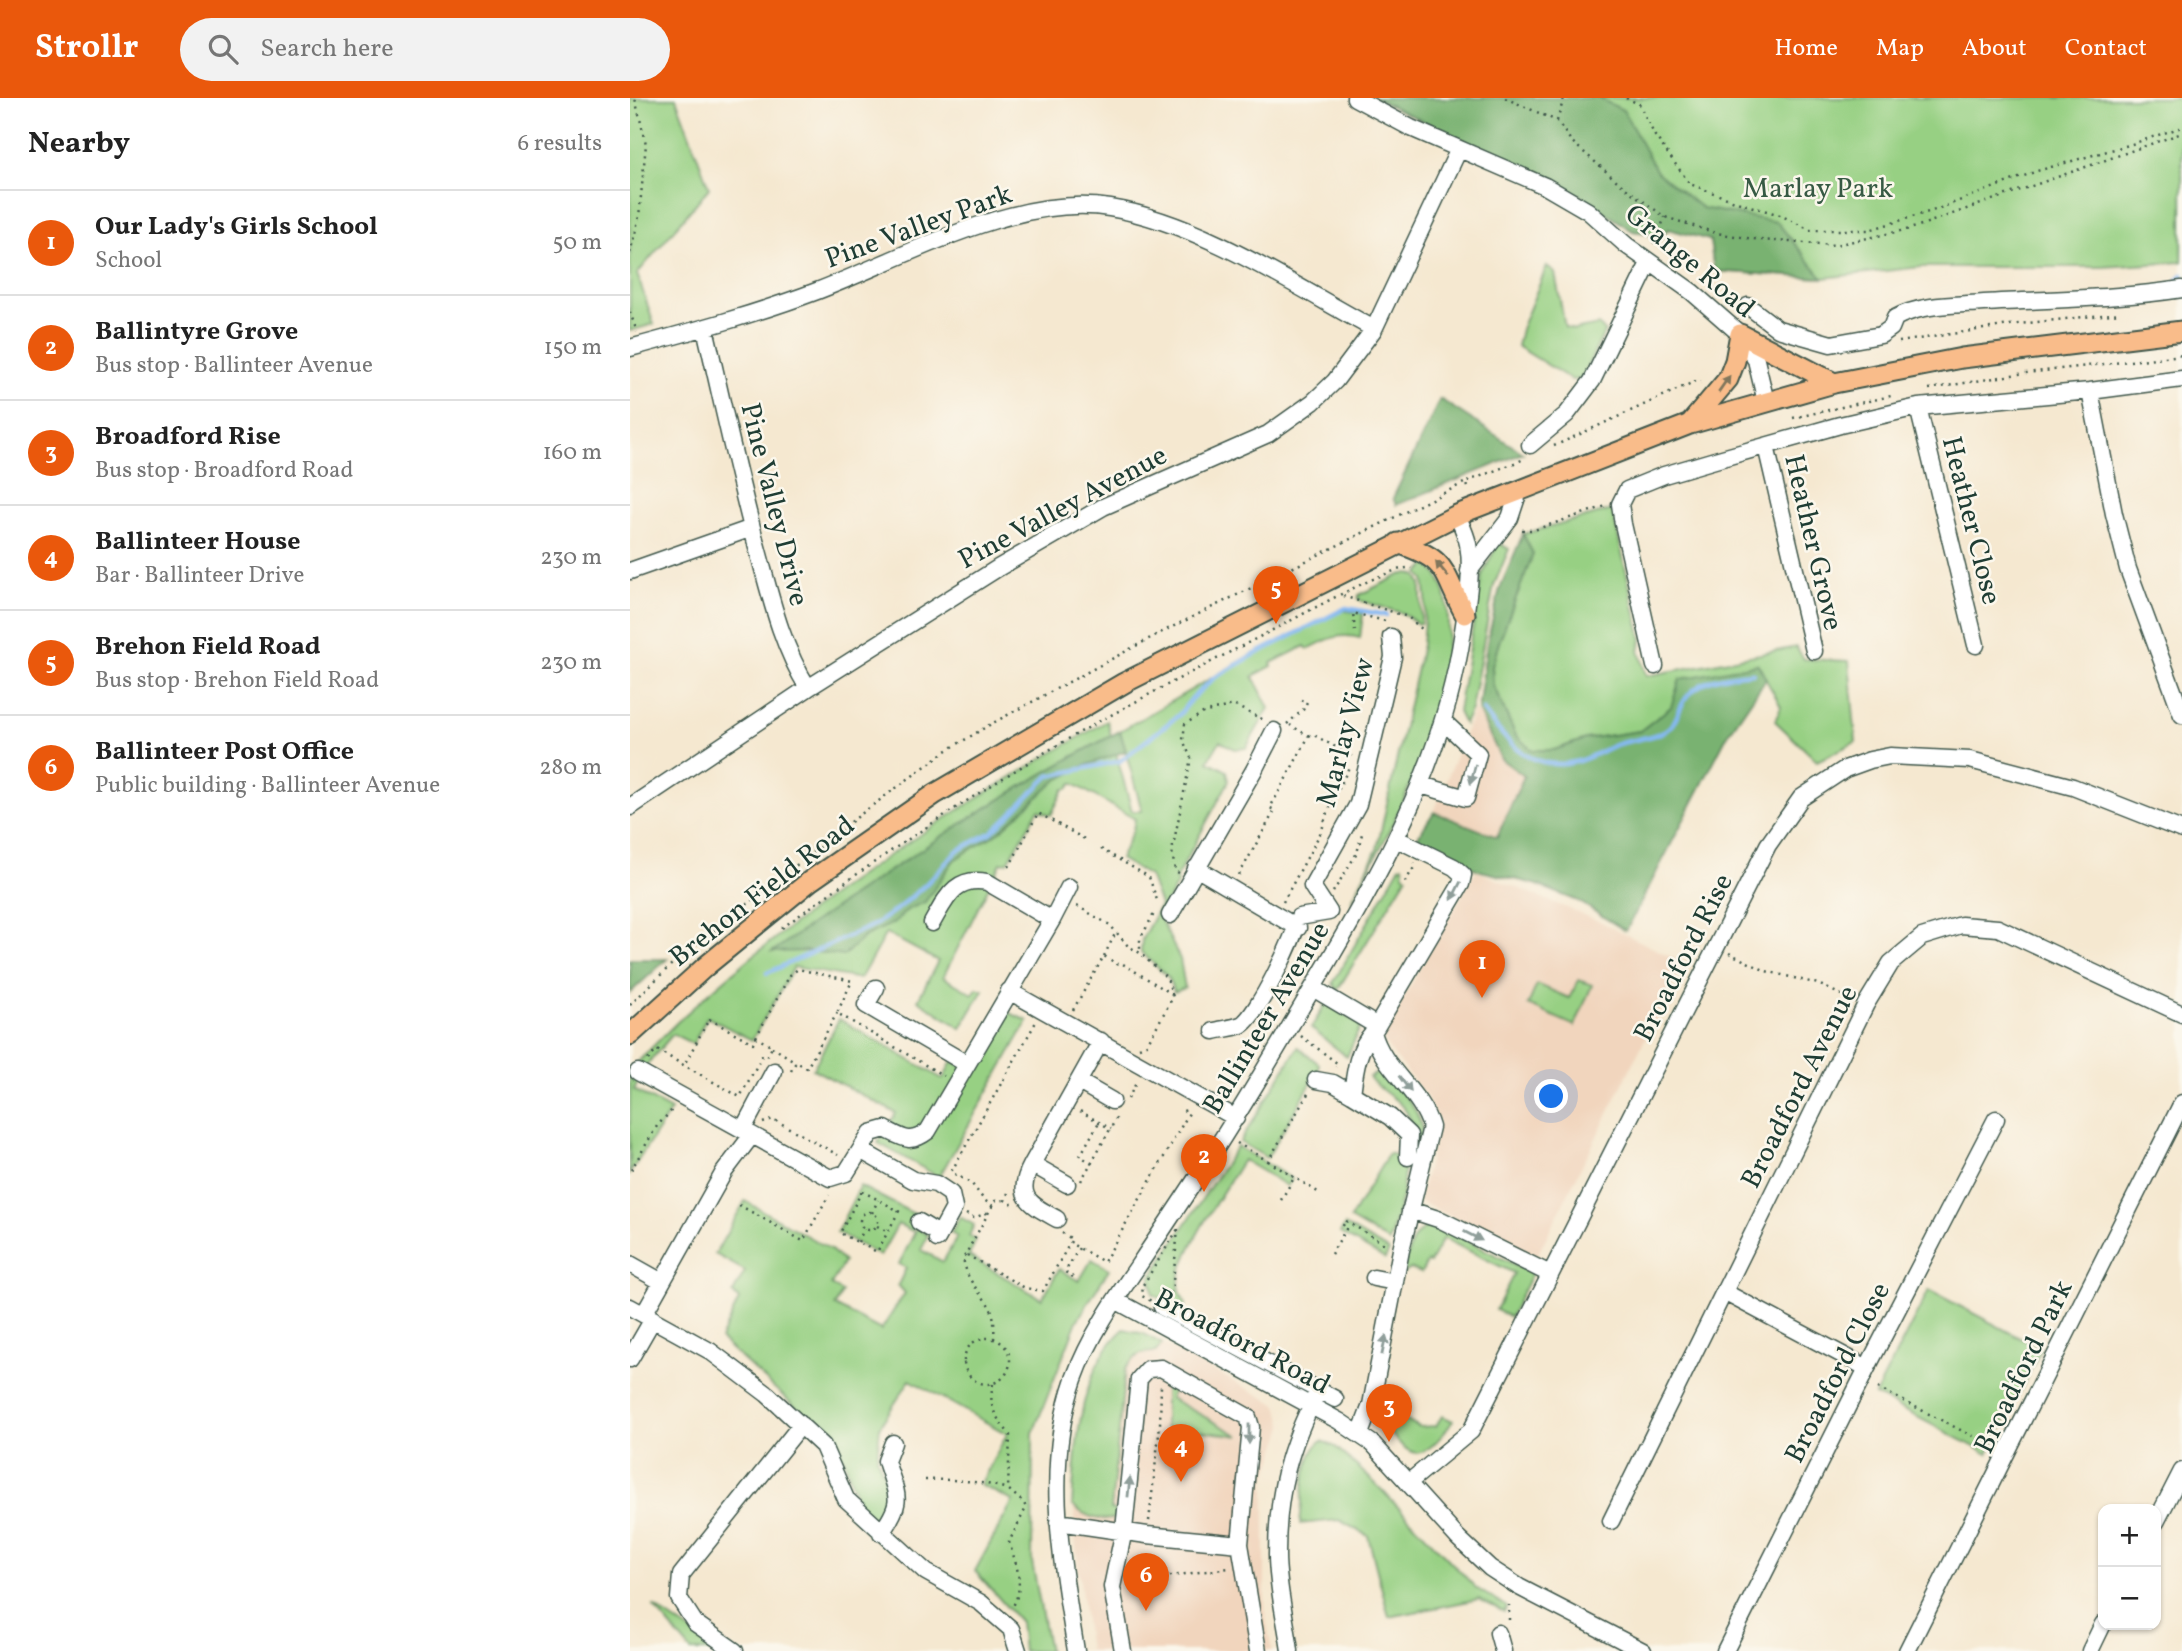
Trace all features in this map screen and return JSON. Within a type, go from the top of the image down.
[{"type":"main road","points":[[1766,402],[1834,383],[1962,358],[2182,331]]},
{"type":"main road","points":[[1690,424],[1728,379],[1740,334],[1834,383]]},
{"type":"main road","name":"Brehon Field Road","points":[[630,1035],[706,965],[810,881],[934,794],[1124,683],[1457,515],[1690,424],[1766,402]]},
{"type":"main road","points":[[1398,543],[1429,555],[1443,567],[1465,614]]},
{"type":"street","name":"Grange Road","points":[[1355,98],[1411,128],[1576,202],[1649,263],[1692,292],[1740,334],[1756,360],[1766,402]]},
{"type":"street","name":"Pine Valley Avenue","points":[[630,807],[975,581],[1103,507],[1268,434],[1313,402],[1335,380],[1374,329],[1459,149]]},
{"type":"street","name":"Pine Valley Park","points":[[636,346],[705,328],[818,290],[988,221],[1028,211],[1089,206],[1141,215],[1208,240],[1374,329]]},
{"type":"street","points":[[1528,452],[1567,414],[1592,381],[1649,263]]},
{"type":"street","points":[[1748,306],[1778,329],[1831,344],[1881,335],[1891,328],[1895,318],[1907,311],[1955,305],[2118,296],[2182,289]]},
{"type":"street","name":"Pine Valley Drive","points":[[705,328],[752,528],[789,654],[808,688]]},
{"type":"street","points":[[1655,666],[1620,504],[1627,490],[1918,399],[2090,391],[2182,379]]},
{"type":"street","points":[[2090,391],[2127,569],[2182,715]]},
{"type":"street","name":"Heather Close","points":[[1918,399],[1976,645]]},
{"type":"street","name":"Heather Grove","points":[[1766,446],[1814,651]]},
{"type":"street","points":[[1469,572],[1510,518],[1519,491]]},
{"type":"street","name":"Ballinteer Avenue","points":[[1076,1651],[1058,1522],[1056,1465],[1067,1402],[1082,1359],[1115,1300],[1236,1118],[1290,1028],[1397,839],[1422,785],[1456,674],[1465,614],[1469,572],[1468,544],[1457,515]]},
{"type":"street","points":[[630,571],[752,528]]},
{"type":"street","name":"Marlay View","points":[[1329,912],[1312,886],[1358,804],[1393,657],[1391,636]]},
{"type":"street","points":[[1422,785],[1466,798],[1478,754],[1443,721]]},
{"type":"street","points":[[1170,915],[1190,872],[1254,770],[1276,725]]},
{"type":"street","name":"Broadford Rise","points":[[1408,1483],[1471,1432],[1768,845],[1801,799],[1845,769],[1870,760],[1890,756],[1970,760],[2073,786],[2182,830]]},
{"type":"street","points":[[1352,1094],[1359,1056],[1365,1042],[1461,884],[1463,875],[1454,867],[1397,839]]},
{"type":"street","points":[[1190,872],[1298,928]]},
{"type":"street","points":[[932,923],[952,889],[960,884],[978,880],[987,882],[1052,920]]},
{"type":"street","points":[[638,1072],[830,1178],[846,1172],[862,1151],[871,1133],[884,1129],[905,1139],[917,1140],[928,1131],[1009,990],[1070,895]]},
{"type":"street","points":[[1214,1031],[1241,1025],[1248,1019],[1275,975],[1298,928],[1299,917],[1329,912],[1350,925]]},
{"type":"street","name":"Broadford Avenue","points":[[1611,1521],[1866,1004],[1891,963],[1922,937],[1961,925],[1998,928],[2182,1014]]},
{"type":"street","points":[[876,988],[866,1005],[967,1064]]},
{"type":"street","points":[[1313,988],[1375,1029],[1380,1050],[1427,1113],[1431,1127],[1410,1210],[1371,1405],[1360,1434]]},
{"type":"street","points":[[1009,990],[1236,1118]]},
{"type":"street","points":[[1059,1226],[1032,1205],[1025,1194],[1024,1184],[1029,1169],[1101,1041]]},
{"type":"street","points":[[630,1359],[642,1313],[782,1072]]},
{"type":"street","points":[[1316,1080],[1333,1083],[1400,1125],[1409,1135],[1408,1157]]},
{"type":"street","points":[[1079,1082],[1118,1104]]},
{"type":"street","name":"Broadford Park","points":[[1907,1651],[2182,1103]]},
{"type":"street","name":"Broadford Close","points":[[1725,1651],[1996,1119]]},
{"type":"street","points":[[862,1151],[913,1180],[936,1184],[951,1194],[954,1208],[938,1236],[919,1222]]},
{"type":"street","points":[[1029,1169],[1073,1184]]},
{"type":"street","points":[[1410,1210],[1441,1220],[1550,1274]]},
{"type":"street","points":[[630,1264],[662,1282]]},
{"type":"street","points":[[1374,1278],[1395,1282]]},
{"type":"street","points":[[1724,1292],[1867,1368]]},
{"type":"street","name":"Broadford Road","points":[[1115,1300],[1360,1434],[1379,1450],[1473,1554],[1490,1568],[1520,1587],[1643,1651]]},
{"type":"street","points":[[1163,1307],[1335,1399]]},
{"type":"street","points":[[642,1313],[710,1351],[767,1394],[823,1446],[846,1499],[926,1572],[981,1603],[1011,1629],[1018,1651]]},
{"type":"street","points":[[1176,1334],[1184,1319]]},
{"type":"street","points":[[1123,1651],[1112,1587],[1124,1530],[1139,1379],[1148,1369],[1161,1368],[1248,1417],[1251,1427],[1240,1544],[1258,1651]]},
{"type":"street","points":[[1290,1651],[1277,1557],[1281,1486],[1294,1442],[1318,1391]]},
{"type":"street","points":[[735,1651],[695,1623],[679,1598],[681,1575],[801,1425]]},
{"type":"street","points":[[881,1533],[896,1510],[898,1489],[886,1461],[893,1443]]},
{"type":"street","points":[[2161,1513],[2181,1475]]},
{"type":"street","points":[[1058,1522],[1147,1535],[1240,1544]]},
{"type":"street","points":[[2090,1651],[2100,1630]]},
{"type":"street","points":[[1499,1633],[1503,1651]]},
{"type":"path","points":[[630,253],[639,217],[646,144],[635,98]]},
{"type":"path","points":[[1505,98],[1557,121],[1571,141],[1665,218],[1716,233],[1760,240],[1841,244],[1910,229],[2182,134]]},
{"type":"path","points":[[1557,121],[1564,98]]},
{"type":"path","points":[[1626,98],[1639,104],[1655,136],[1690,184],[1780,215],[1810,230],[1868,230],[1935,210],[2037,171],[2182,127]]},
{"type":"path","points":[[1646,242],[1654,244],[1665,218]]},
{"type":"path","points":[[630,312],[636,346]]},
{"type":"path","points":[[1895,343],[2010,325],[2123,313]]},
{"type":"path","points":[[1918,399],[2018,374],[2182,355]]},
{"type":"path","points":[[1550,448],[1696,381],[1703,383]]},
{"type":"path","points":[[1793,418],[1895,395]]},
{"type":"path","points":[[1468,487],[1466,482],[1528,452]]},
{"type":"path","points":[[1519,530],[1534,530],[1609,505]]},
{"type":"path","points":[[777,932],[929,825],[1031,761],[1167,686],[1342,595],[1404,567],[1419,570]]},
{"type":"path","points":[[1342,595],[1408,617],[1423,630]]},
{"type":"path","points":[[1276,725],[1303,710],[1307,702],[1301,701]]},
{"type":"path","points":[[1190,872],[1175,871],[1172,852],[1191,758],[1183,740],[1185,724],[1203,713],[1233,705],[1276,725],[1309,736],[1312,734],[1354,757],[1316,841],[1282,905],[1277,902]]},
{"type":"path","points":[[1237,878],[1275,810],[1270,807],[1309,736]]},
{"type":"path","points":[[1009,867],[1038,813],[1088,841]]},
{"type":"path","points":[[1101,849],[1149,877],[1159,905],[1140,939],[1139,953]]},
{"type":"path","points":[[1070,895],[1110,925],[1128,946],[1167,978],[1173,997],[1147,1044],[1137,1047]]},
{"type":"path","points":[[1073,1011],[1116,932]]},
{"type":"path","points":[[1729,953],[1766,971],[1818,984],[1856,1002]]},
{"type":"path","points":[[1104,956],[1119,965],[1123,964],[1172,994]]},
{"type":"path","points":[[756,1037],[807,1068],[852,981],[798,969],[790,975],[756,1037],[753,1043],[709,1019],[684,1065],[740,1097],[762,1056],[766,1057],[772,1047]]},
{"type":"path","points":[[837,1013],[948,1078]]},
{"type":"path","points":[[993,1206],[984,1200],[972,1184],[951,1172],[1038,1019]]},
{"type":"path","points":[[1290,1028],[1337,1063],[1335,1071]]},
{"type":"path","points":[[782,1072],[796,1062]]},
{"type":"path","points":[[1268,1161],[1316,1080]]},
{"type":"path","points":[[1118,1104],[1136,1083]]},
{"type":"path","points":[[630,1170],[657,1126],[670,1114],[680,1095]]},
{"type":"path","points":[[1074,1108],[1111,1129]]},
{"type":"path","points":[[1070,1243],[1104,1262],[1189,1113],[1183,1110]]},
{"type":"path","points":[[1073,1184],[1092,1163],[1117,1118]]},
{"type":"path","points":[[762,1119],[758,1126],[773,1119],[841,1157]]},
{"type":"path","points":[[1092,1163],[1080,1156],[1099,1122]]},
{"type":"path","points":[[1235,1142],[1321,1195]]},
{"type":"path","points":[[1281,1200],[1294,1178]]},
{"type":"path","points":[[739,1205],[803,1241],[833,1189]]},
{"type":"path","points":[[1005,1200],[1011,1189]]},
{"type":"path","points":[[856,1190],[899,1211],[877,1252],[840,1233],[861,1193]]},
{"type":"path","points":[[872,1213],[879,1200]]},
{"type":"path","points":[[994,1339],[995,1318],[989,1304],[972,1282],[963,1259],[995,1201],[1005,1200],[1016,1207]]},
{"type":"path","points":[[851,1212],[861,1217]]},
{"type":"path","points":[[964,1212],[974,1218],[989,1213]]},
{"type":"path","points":[[872,1213],[877,1217],[877,1226],[873,1230],[864,1229],[860,1225],[861,1217],[872,1213]]},
{"type":"path","points":[[1331,1254],[1346,1229],[1342,1227],[1346,1222],[1385,1245]]},
{"type":"path","points":[[877,1226],[888,1232]]},
{"type":"path","points":[[966,1254],[1025,1288],[1043,1291],[1072,1239],[1059,1226]]},
{"type":"path","points":[[858,1242],[864,1229]]},
{"type":"path","points":[[1172,1291],[1178,1229]]},
{"type":"path","points":[[1073,1277],[1065,1272],[1079,1248]]},
{"type":"path","points":[[979,1339],[994,1339],[1006,1348],[1011,1362],[1005,1376],[993,1384],[977,1383],[971,1378],[964,1364],[967,1349],[979,1339]]},
{"type":"path","points":[[1149,1579],[1147,1535],[1160,1425],[1161,1368]]},
{"type":"path","points":[[993,1384],[990,1400],[994,1413],[1010,1434],[1008,1489]]},
{"type":"path","points":[[1878,1388],[1992,1446]]},
{"type":"path","points":[[925,1480],[978,1482],[1008,1489],[1024,1503],[1026,1508],[1009,1542],[1020,1585],[1013,1606]]},
{"type":"path","points":[[1129,1588],[1149,1579],[1244,1566]]},
{"type":"path","points":[[1509,1605],[1509,1620]]},
{"type":"shaded area","points":[[1474,710],[1528,766],[1497,837],[1434,812]]},
{"type":"shaded area","points":[[1476,871],[1601,922],[1683,963],[1536,1258],[1419,1201],[1439,1122],[1427,1097],[1386,1045],[1382,1035]]},
{"type":"shaded area","points":[[1124,1329],[1144,1334],[1278,1405],[1284,1426],[1265,1482],[1265,1615],[1272,1651],[1089,1651],[1076,1548],[1073,1495],[1078,1429],[1094,1374],[1111,1341]]},
{"type":"green space","points":[[630,98],[676,98],[709,188],[637,274],[654,324],[630,331]]},
{"type":"green space","name":"Marlay Park","points":[[1374,98],[2182,98],[2182,262],[2102,267],[1921,267],[1823,278],[1714,271],[1710,240],[1668,229],[1658,241],[1647,233],[1633,231],[1579,195]]},
{"type":"green space","points":[[1374,98],[1598,98],[1623,110],[1657,172],[1702,208],[1777,222],[1823,278],[1714,271],[1710,240],[1668,229],[1658,241],[1647,233],[1633,231],[1579,195]]},
{"type":"green space","points":[[1547,266],[1555,273],[1565,327],[1574,330],[1598,325],[1605,331],[1581,379],[1572,380],[1517,346],[1521,329]]},
{"type":"green space","points":[[1440,399],[1523,453],[1396,505],[1393,498]]},
{"type":"green space","points":[[1612,510],[1642,640],[1639,650],[1646,676],[1796,647],[1804,659],[1849,661],[1856,742],[1817,761],[1775,721],[1781,706],[1757,664],[1671,707],[1640,731],[1586,739],[1554,750],[1532,751],[1516,736],[1493,685],[1492,666],[1533,554],[1523,534]]},
{"type":"green space","points":[[1523,534],[1533,554],[1492,666],[1493,685],[1516,736],[1532,750],[1554,750],[1586,739],[1640,731],[1671,707],[1680,679],[1758,664],[1766,679],[1727,736],[1626,931],[1578,901],[1535,884],[1481,871],[1413,844],[1434,812],[1497,837],[1524,776],[1501,759],[1478,710],[1487,643],[1500,588]]},
{"type":"green space","points":[[1498,543],[1509,549],[1494,585],[1471,709],[1464,724],[1458,712],[1482,575]]},
{"type":"green space","points":[[1427,564],[1441,582],[1447,607],[1447,638],[1436,705],[1427,738],[1403,802],[1351,902],[1377,849],[1422,645],[1426,598],[1424,580],[1419,573]]},
{"type":"green space","points":[[1409,573],[1417,576],[1421,584],[1421,623],[1418,624],[1402,613],[1358,600],[1359,595]]},
{"type":"green space","points":[[1340,610],[1363,613],[1360,638],[1339,636],[1308,649],[1305,646],[1271,663],[1272,666],[1253,676],[1269,708],[1246,748],[1235,749],[1220,741],[1208,761],[1227,771],[1229,781],[1175,880],[1178,882],[1159,916],[1180,959],[1185,988],[1174,992],[1168,977],[1141,952],[1142,939],[1160,905],[1149,876],[1120,859],[1135,819],[1072,783],[1068,789],[1064,789],[1051,815],[1039,810],[1037,812],[1008,862],[1001,863],[943,977],[973,994],[977,988],[983,990],[961,1028],[918,1000],[938,961],[886,933],[860,979],[794,967],[752,1040],[707,1017],[693,1044],[673,1034],[644,1068],[634,1090],[671,1110],[630,1173],[630,1070],[687,1013],[785,931],[836,892],[942,820],[1107,721],[1132,811],[1142,811],[1120,731],[1248,657]]},
{"type":"green space","points":[[1120,731],[1126,751],[1087,765],[1057,780],[999,832],[954,860],[925,902],[907,910],[894,923],[865,936],[843,956],[808,951],[772,952],[942,836],[1030,781]]},
{"type":"green space","points":[[1403,865],[1404,874],[1407,876],[1337,991],[1333,983]]},
{"type":"green space","points":[[630,959],[667,959],[630,993]]},
{"type":"green space","points":[[1579,980],[1592,985],[1575,1026],[1528,1005],[1537,984],[1569,998]]},
{"type":"green space","points":[[1326,1003],[1361,1025],[1347,1057],[1311,1028]]},
{"type":"green space","points":[[1003,1010],[1028,1021],[939,1177],[878,1143],[896,1113],[813,1069],[839,1019],[943,1079],[952,1061],[969,1069]]},
{"type":"green space","points":[[1298,1047],[1319,1064],[1319,1070],[1267,1158],[1240,1142]]},
{"type":"green space","points":[[1384,1070],[1413,1107],[1422,1128],[1422,1141],[1411,1174],[1414,1136],[1410,1118],[1399,1103],[1369,1077]]},
{"type":"green space","points":[[1237,1146],[1292,1179],[1287,1186],[1243,1160],[1187,1255],[1179,1283],[1186,1304],[1182,1311],[1153,1294],[1151,1277]]},
{"type":"green space","points":[[1389,1153],[1405,1159],[1402,1196],[1389,1242],[1350,1219]]},
{"type":"green space","points":[[860,1186],[920,1217],[912,1231],[898,1224],[880,1256],[837,1232]]},
{"type":"green space","points":[[745,1201],[830,1249],[844,1262],[831,1285],[842,1292],[835,1306],[881,1330],[905,1293],[898,1285],[906,1268],[899,1264],[917,1228],[928,1235],[921,1250],[943,1262],[957,1237],[951,1233],[960,1217],[974,1225],[969,1236],[976,1240],[969,1256],[1042,1299],[1059,1269],[1079,1281],[1092,1259],[1109,1269],[1077,1321],[1033,1433],[1032,1562],[1049,1651],[1023,1651],[1020,1622],[975,1571],[1013,1501],[980,1485],[1007,1434],[910,1380],[880,1426],[877,1458],[891,1492],[889,1508],[883,1517],[870,1516],[858,1503],[844,1458],[802,1413],[720,1339],[739,1300],[733,1293],[745,1271],[715,1254]]},
{"type":"green space","points":[[1345,1225],[1389,1251],[1385,1259],[1340,1233]]},
{"type":"green space","points":[[1432,1225],[1532,1273],[1510,1317],[1496,1310],[1514,1273],[1443,1238],[1430,1263],[1427,1262],[1421,1273],[1411,1269],[1403,1273],[1414,1237]]},
{"type":"green space","points":[[1929,1290],[2041,1349],[1988,1454],[1875,1395]]},
{"type":"green space","points":[[1124,1329],[1144,1334],[1162,1344],[1156,1352],[1138,1356],[1125,1369],[1111,1509],[1121,1512],[1121,1516],[1101,1519],[1089,1516],[1072,1505],[1075,1459],[1088,1387],[1097,1365]]},
{"type":"green space","points":[[1165,1383],[1174,1387],[1170,1398],[1240,1436],[1165,1427]]},
{"type":"green space","points":[[1377,1407],[1420,1427],[1436,1426],[1442,1416],[1453,1421],[1430,1447],[1421,1452],[1412,1452],[1404,1448],[1376,1414]]},
{"type":"green space","points":[[1322,1441],[1336,1447],[1375,1483],[1476,1588],[1507,1607],[1504,1612],[1479,1599],[1389,1617],[1368,1536],[1339,1520],[1300,1524],[1307,1467],[1315,1447]]},
{"type":"green space","points":[[653,1606],[719,1651],[691,1651]]},
{"type":"waterway","points":[[2178,280],[2182,275]]},
{"type":"waterway","points":[[767,973],[876,924],[925,885],[957,851],[992,832],[1049,776],[1120,761],[1179,715],[1193,697],[1214,678],[1346,608],[1386,615]]},
{"type":"waterway","points":[[1483,710],[1511,743],[1533,759],[1546,763],[1575,762],[1615,745],[1666,730],[1689,695],[1704,683],[1753,673]]},
{"type":"place","name":"Brehon Field Road","points":[[1276,624]]},
{"type":"place","name":"Our Lady's Girls School","points":[[1482,998]]},
{"type":"place","name":"Ballintyre Grove","points":[[1204,1192]]},
{"type":"place","name":"Broadford Rise","points":[[1389,1442]]},
{"type":"place","name":"Ballinteer House","points":[[1181,1482]]},
{"type":"place","name":"Ballinteer Post Office","points":[[1146,1611]]}]
